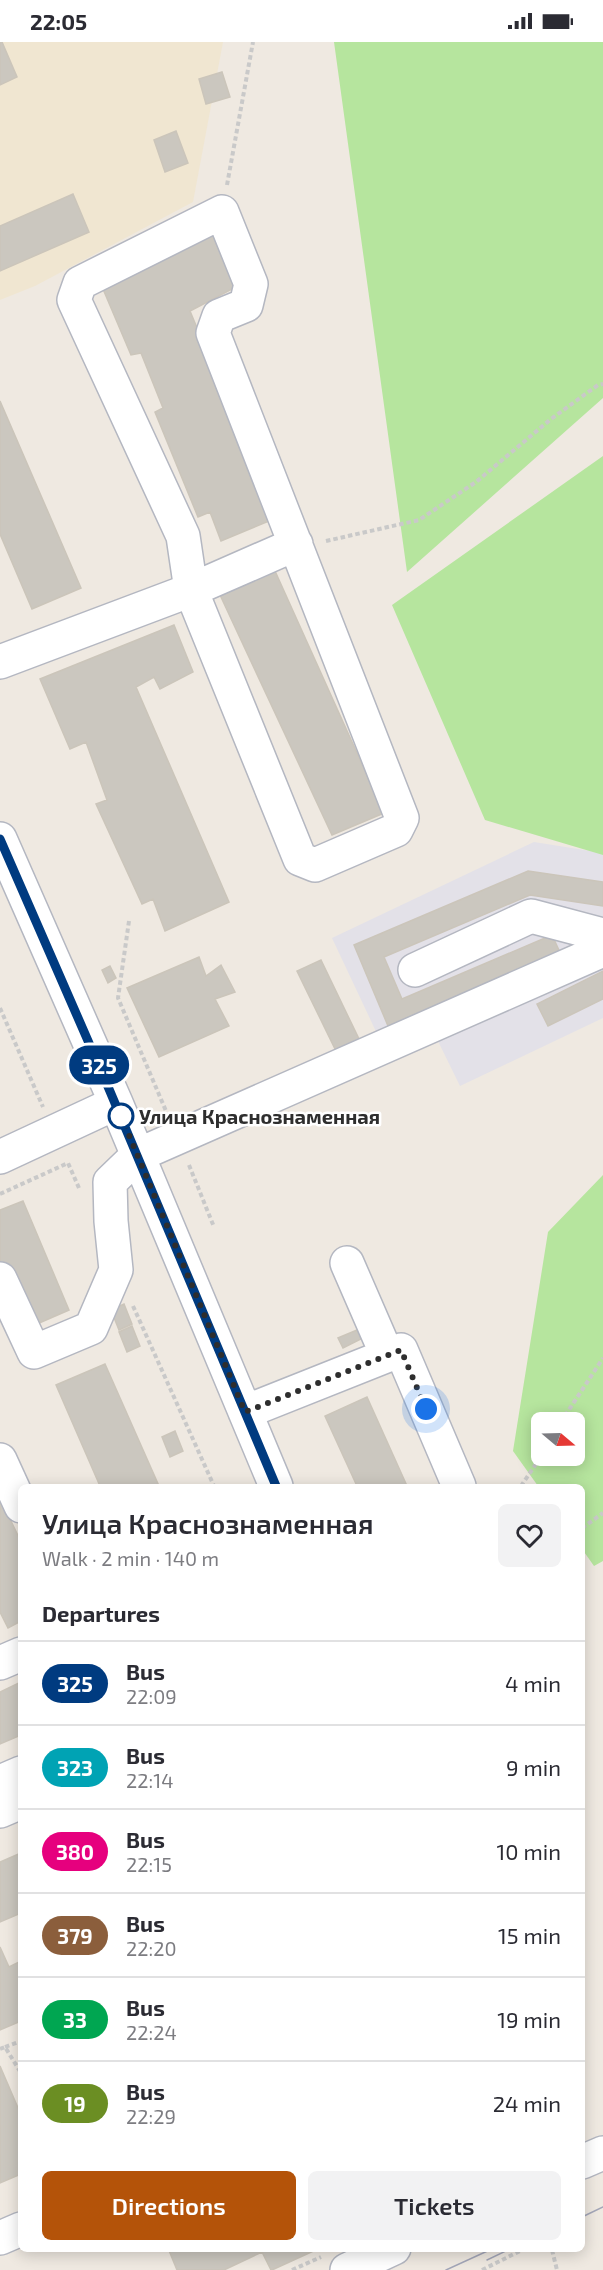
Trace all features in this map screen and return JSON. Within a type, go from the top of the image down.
[{"type":"street","points":[[222,212],[251,284],[246,305],[219,316],[213,333],[402,818],[396,830],[315,865],[300,859],[191,590],[183,536],[74,300],[80,283],[222,212]]},
{"type":"street","points":[[0,662],[191,590],[296,544]]},
{"type":"street","points":[[0,839],[116,1103],[275,1484]]},
{"type":"street","points":[[415,970],[531,916],[603,935]]},
{"type":"street","points":[[0,1279],[34,1352],[91,1328],[116,1270],[110,1182],[138,1155],[603,950]]},
{"type":"street","points":[[0,1157],[116,1103]]},
{"type":"street","points":[[348,1263],[387,1356]]},
{"type":"street","points":[[245,1412],[401,1350],[458,1484]]},
{"type":"street","points":[[0,1460],[18,1499]]},
{"type":"street","points":[[0,1663],[18,1655]]},
{"type":"street","points":[[0,1782],[18,1774]]},
{"type":"street","points":[[0,1811],[18,1803]]},
{"type":"street","points":[[0,2238],[18,2230]]},
{"type":"street","points":[[339,2261],[377,2252]]},
{"type":"path","points":[[222,212],[253,42]]},
{"type":"path","points":[[296,544],[330,541],[419,520],[476,482],[551,419],[598,385],[603,384]]},
{"type":"path","points":[[129,921],[118,998],[214,1227]]},
{"type":"path","points":[[0,1008],[46,1115]]},
{"type":"path","points":[[0,1194],[68,1163],[83,1195]]},
{"type":"path","points":[[116,1270],[213,1484]]},
{"type":"path","points":[[568,1412],[603,1358]]},
{"type":"path","points":[[522,1484],[535,1466]]},
{"type":"path","points":[[585,1526],[603,1513]]},
{"type":"path","points":[[18,2042],[2,2048],[18,2069]]},
{"type":"path","points":[[482,2270],[518,2252]]},
{"type":"path","points":[[552,2252],[557,2270]]},
{"type":"path","points":[[292,2270],[339,2261]]},
{"type":"shaded area","points":[[0,42],[223,42],[193,202],[35,286],[0,300]]},
{"type":"shaded area","points":[[534,842],[603,853],[603,1018],[460,1086],[435,1035],[388,1057],[332,938]]},
{"type":"green space","points":[[334,42],[603,42],[603,398],[407,572]]},
{"type":"green space","points":[[603,456],[603,855],[485,820],[392,605]]},
{"type":"green space","points":[[603,1175],[603,1561],[594,1566],[585,1553],[585,1484],[537,1484],[513,1451],[548,1232]]},
{"type":"building","points":[[0,42],[17,77],[0,85]]},
{"type":"building","points":[[222,72],[230,97],[206,104],[199,79]]},
{"type":"building","points":[[176,131],[188,163],[165,172],[154,140]]},
{"type":"building","points":[[73,194],[89,232],[0,271],[0,226]]},
{"type":"building","points":[[212,234],[236,287],[190,311],[276,518],[221,541],[210,512],[198,517],[155,412],[163,408],[141,353],[131,355],[100,282]]},
{"type":"building","points":[[0,401],[81,588],[32,609],[0,534]]},
{"type":"building","points":[[275,571],[384,813],[332,835],[220,595]]},
{"type":"building","points":[[174,625],[193,672],[160,689],[154,677],[136,687],[229,902],[165,931],[153,899],[142,904],[96,804],[107,800],[86,742],[70,749],[40,679]]},
{"type":"building","points":[[528,871],[603,882],[603,906],[530,895],[384,957],[402,999],[552,935],[563,959],[391,1033],[354,945]]},
{"type":"building","points":[[199,957],[206,976],[221,965],[235,992],[215,999],[229,1026],[159,1057],[127,988]]},
{"type":"building","points":[[321,960],[359,1039],[336,1051],[297,971]]},
{"type":"building","points":[[110,966],[116,978],[108,983],[102,970]]},
{"type":"building","points":[[603,971],[603,999],[548,1026],[537,1004]]},
{"type":"building","points":[[23,1201],[69,1310],[30,1327],[0,1269],[0,1210]]},
{"type":"building","points":[[124,1304],[132,1324],[119,1330],[111,1310]]},
{"type":"building","points":[[132,1326],[140,1346],[127,1352],[119,1332]]},
{"type":"building","points":[[357,1330],[361,1339],[343,1348],[338,1338]]},
{"type":"building","points":[[105,1364],[158,1484],[99,1484],[56,1385]]},
{"type":"building","points":[[367,1397],[406,1484],[356,1484],[325,1416]]},
{"type":"building","points":[[175,1431],[183,1451],[170,1457],[162,1437]]},
{"type":"building","points":[[0,1498],[18,1536],[18,1623],[8,1628],[0,1612]]},
{"type":"building","points":[[18,1683],[18,1736],[0,1744],[0,1692]]},
{"type":"building","points":[[18,1854],[18,1914],[0,1922],[0,1862]]},
{"type":"building","points":[[0,1947],[9,1967],[18,1962],[18,2022],[0,2030]]},
{"type":"building","points":[[0,2066],[18,2108],[18,2175],[0,2183]]},
{"type":"building","points":[[170,2252],[262,2252],[224,2270],[177,2270]]},
{"type":"building","points":[[262,2252],[311,2252],[272,2270]]},
{"type":"tram line","points":[[585,2216],[603,2207]]},
{"type":"tram line","points":[[446,2270],[485,2252]]},
{"type":"tram line","points":[[487,2260],[504,2252]]},
{"type":"bus line","name":"325","points":[[0,839],[109,1089],[275,1484]]},
{"type":"place","name":"Улица Краснознаменная","points":[[121,1116]]},
{"type":"route","points":[[121,1116],[245,1412],[401,1350],[426,1409]]}]
